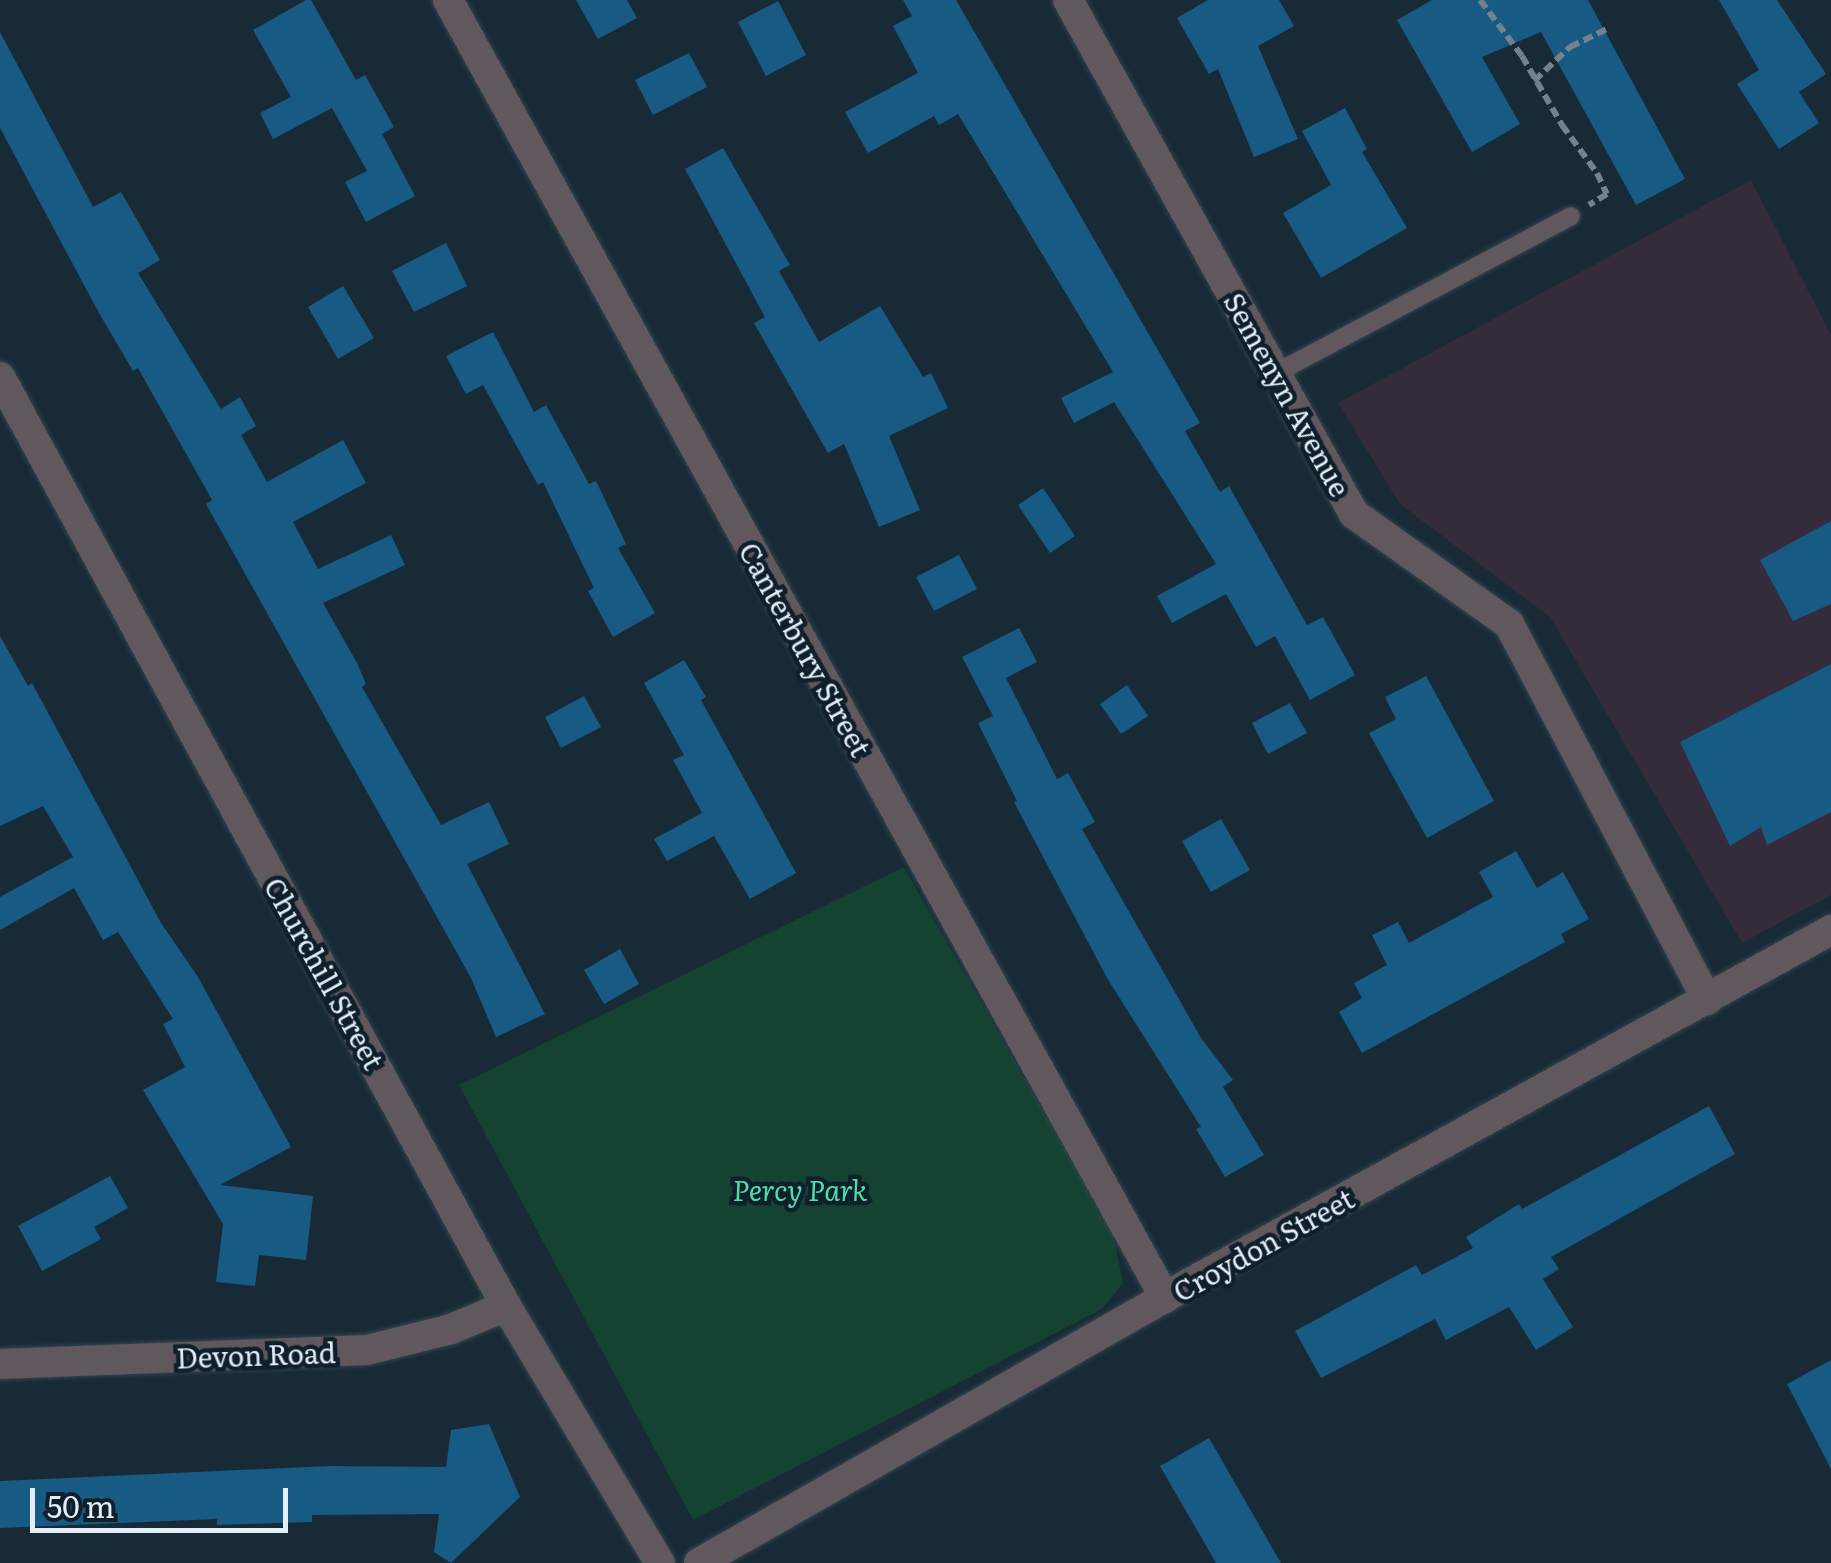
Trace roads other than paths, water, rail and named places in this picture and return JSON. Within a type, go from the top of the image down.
[{"type":"street","name":"Canterbury Street","points":[[448,0],[1165,1298]]},
{"type":"street","name":"Semenyn Avenue","points":[[1068,0],[1354,514],[1508,624],[1707,1000]]},
{"type":"street","name":"Churchill Street","points":[[0,377],[506,1306],[660,1563]]},
{"type":"street","name":"Croydon Street","points":[[699,1563],[1165,1298],[1831,930]]},
{"type":"street","name":"Devon Road","points":[[0,1364],[367,1350],[451,1329],[506,1306]]},
{"type":"lane","points":[[1276,373],[1571,216]]},
{"type":"park label","name":"Percy Park","points":[[800,1189]]}]
